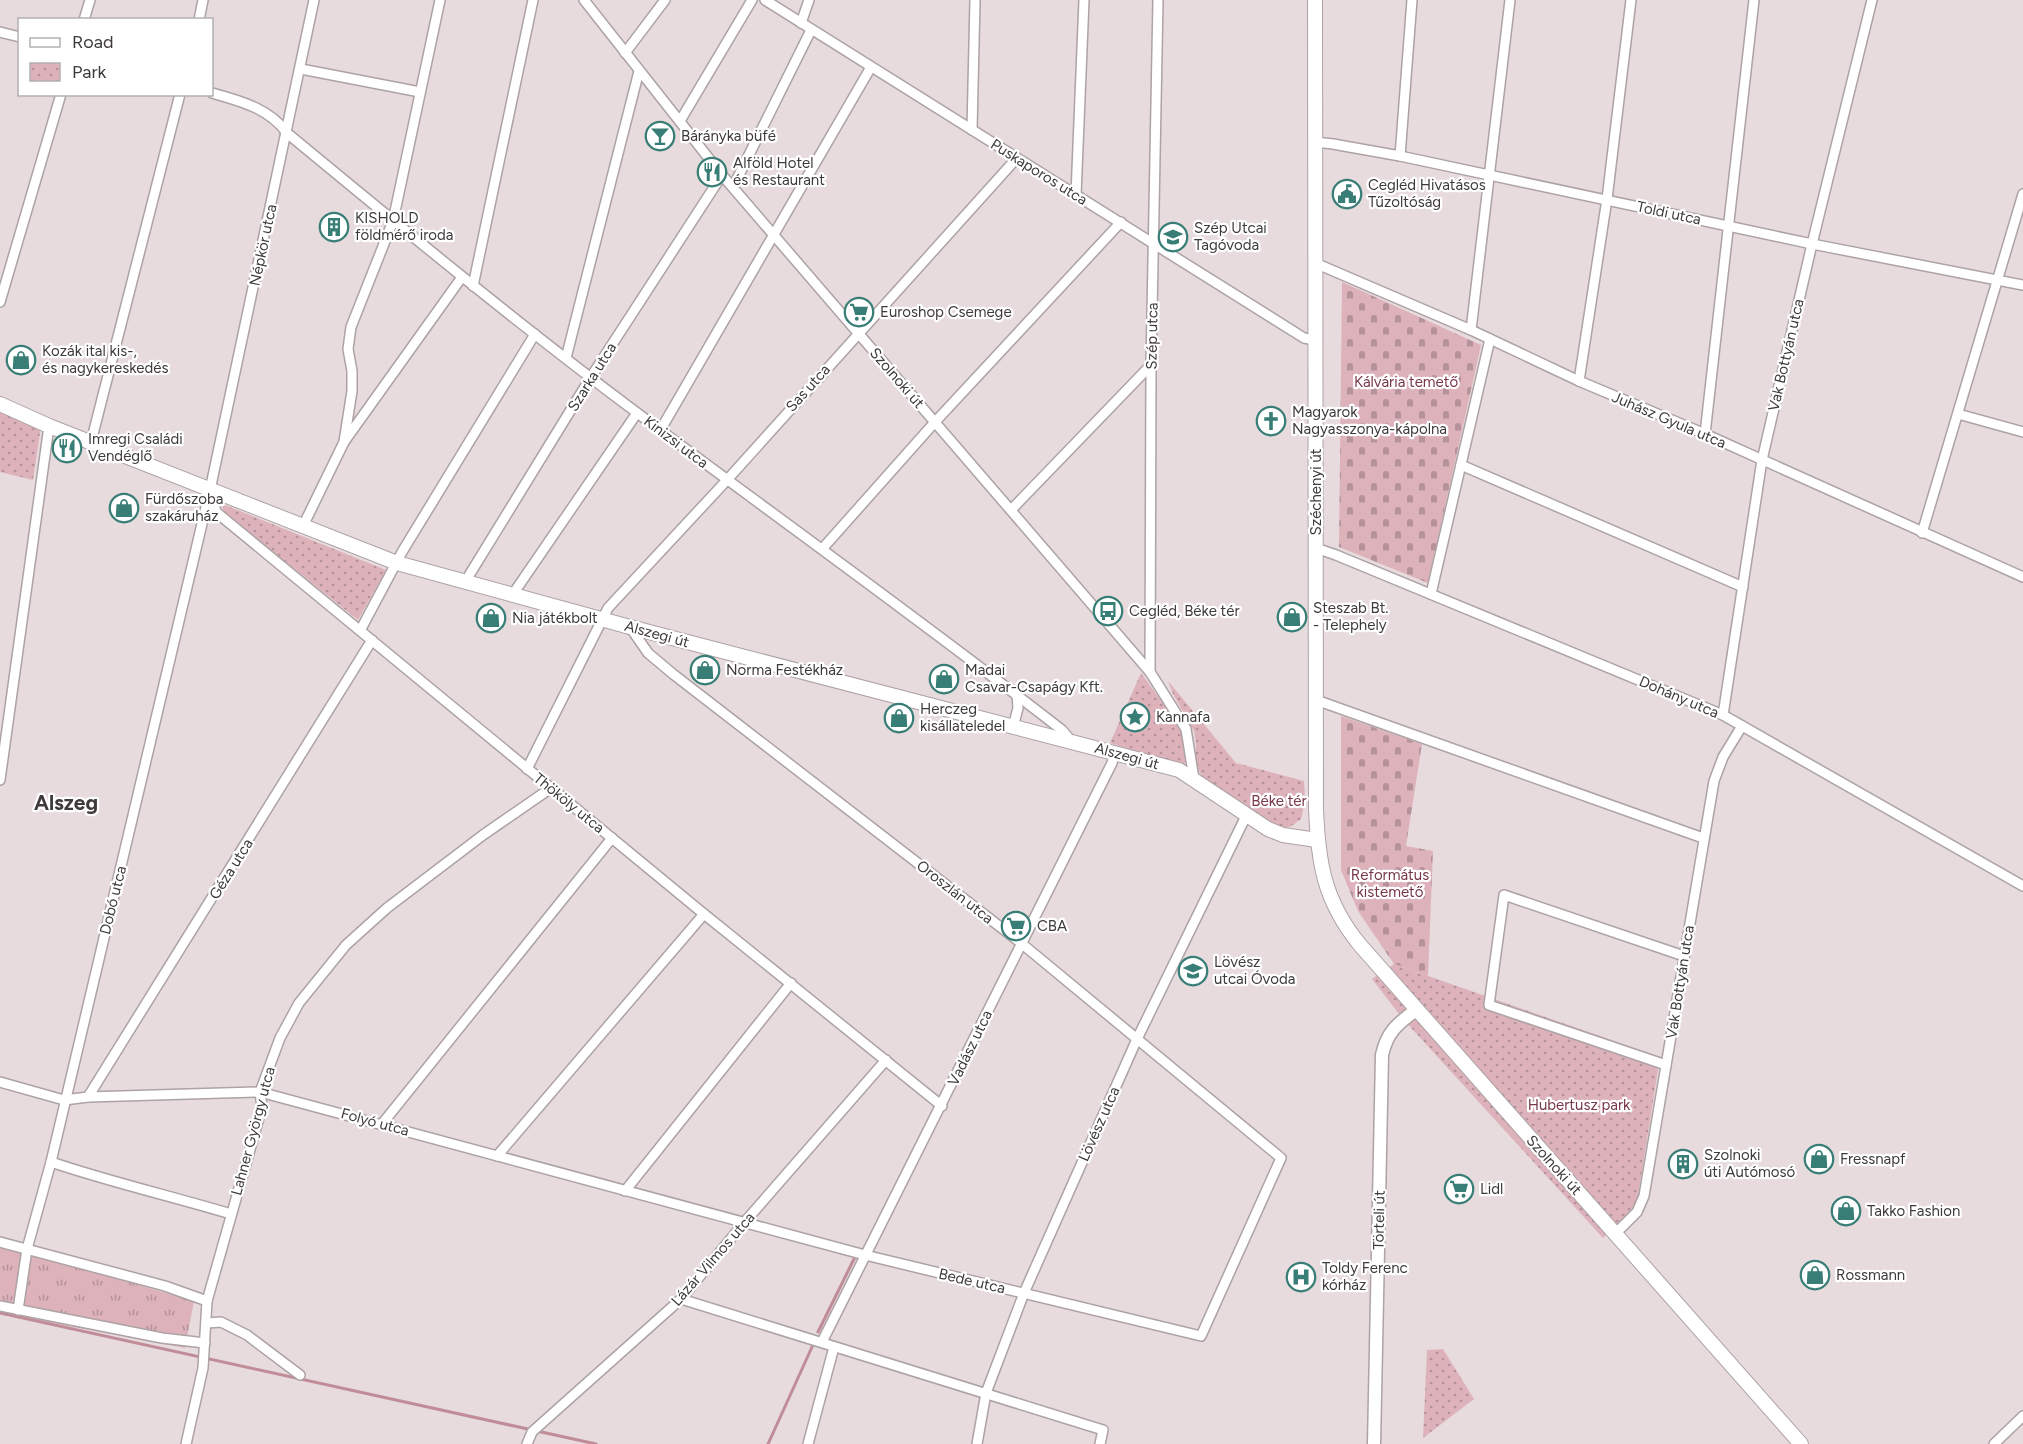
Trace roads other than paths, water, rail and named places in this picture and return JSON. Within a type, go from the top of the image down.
[{"type":"main road","name":"Széchenyi út","points":[[1315,0],[1316,808],[1317,840],[1323,876]]},
{"type":"main road","name":"Alszegi út","points":[[0,404],[49,426],[397,562],[630,627],[1179,770],[1268,829],[1283,835],[1317,840]]},
{"type":"main road","points":[[1283,835],[1295,834],[1304,830],[1316,819],[1316,808]]},
{"type":"main road","name":"Szolnoki út","points":[[1323,876],[1334,905],[1349,932],[1801,1444]]},
{"type":"main road","name":"Törteli út","points":[[1374,1444],[1382,1056],[1385,1041],[1391,1031],[1416,1010]]},
{"type":"street","points":[[85,18],[90,0]]},
{"type":"street","points":[[199,18],[203,0]]},
{"type":"street","name":"Népkör utca","points":[[210,490],[314,0]]},
{"type":"street","points":[[344,442],[352,391],[352,371],[348,349],[351,327],[393,221],[440,0]]},
{"type":"street","points":[[473,286],[533,0]]},
{"type":"street","name":"Szolnoki út","points":[[584,0],[722,175],[1150,672],[1186,729],[1194,779]]},
{"type":"street","points":[[625,53],[665,0]]},
{"type":"street","points":[[680,121],[752,0]]},
{"type":"street","name":"Puskaporos utca","points":[[765,0],[1304,338],[1315,340]]},
{"type":"street","points":[[801,23],[809,0]]},
{"type":"street","points":[[972,130],[974,0]]},
{"type":"street","points":[[1076,195],[1084,0]]},
{"type":"street","name":"Szép utca","points":[[1150,672],[1151,365],[1158,0]]},
{"type":"street","points":[[1400,156],[1412,0]]},
{"type":"street","points":[[1471,330],[1510,0]]},
{"type":"street","points":[[1579,381],[1607,199],[1631,0]]},
{"type":"street","points":[[1705,434],[1754,0]]},
{"type":"street","name":"Vak Bottyán utca","points":[[1723,716],[1762,460],[1872,0]]},
{"type":"street","points":[[733,187],[812,30]]},
{"type":"street","points":[[0,32],[18,36]]},
{"type":"street","points":[[661,429],[871,67]]},
{"type":"street","points":[[301,69],[420,92]]},
{"type":"street","points":[[566,358],[639,71]]},
{"type":"street","name":"Kinizsi utca","points":[[213,93],[266,112],[279,122],[287,133],[473,286],[637,413],[822,548],[1017,695],[1062,730],[1072,742]]},
{"type":"street","points":[[0,302],[61,96]]},
{"type":"street","points":[[91,442],[179,96]]},
{"type":"street","name":"Toldi utca","points":[[1315,142],[1400,156],[1812,244],[2023,285]]},
{"type":"street","name":"Sas utca","points":[[527,769],[608,608],[727,480],[1016,159]]},
{"type":"street","name":"Szarka utca","points":[[465,582],[591,377],[722,175]]},
{"type":"street","points":[[1922,533],[2023,194]]},
{"type":"street","points":[[822,548],[935,422],[1121,222]]},
{"type":"street","name":"Juhász Gyula utca","points":[[1315,263],[1471,330],[1579,381],[1705,434],[2023,577]]},
{"type":"street","points":[[303,526],[344,442],[462,277]]},
{"type":"street","points":[[361,629],[397,562],[535,334]]},
{"type":"street","points":[[1431,594],[1490,339]]},
{"type":"street","points":[[1011,510],[1151,365]]},
{"type":"street","points":[[513,594],[637,413]]},
{"type":"street","points":[[1958,414],[2023,432]]},
{"type":"street","points":[[0,780],[49,426]]},
{"type":"street","points":[[1461,465],[1743,586]]},
{"type":"street","name":"Thököly utca","points":[[210,490],[216,512],[361,629],[704,914],[942,1106]]},
{"type":"street","name":"Dobó utca","points":[[18,1310],[27,1249],[51,1162],[210,490]]},
{"type":"street","name":"Dohány utca","points":[[1316,548],[1723,716],[2023,886]]},
{"type":"street","name":"Oroszlán utca","points":[[630,627],[648,653],[673,674],[1021,944],[1281,1158],[1201,1336]]},
{"type":"street","name":"Géza utca","points":[[88,1097],[372,640]]},
{"type":"street","points":[[1013,727],[1017,695]]},
{"type":"street","points":[[1316,700],[1703,838]]},
{"type":"street","name":"Vak Bottyán utca","points":[[1615,1234],[1642,1204],[1703,838],[1718,768],[1742,726]]},
{"type":"street","name":"Vadász utca","points":[[822,1342],[942,1106],[1115,753]]},
{"type":"street","name":"Lahner György utca","points":[[186,1444],[203,1358],[207,1301],[262,1107],[260,1092],[280,1038],[299,1003],[346,945],[387,908],[483,835],[551,788]]},
{"type":"street","name":"Lövész utca","points":[[977,1444],[986,1393],[1024,1293],[1137,1039],[1247,814]]},
{"type":"street","points":[[382,1124],[612,838]]},
{"type":"street","points":[[1666,1065],[1489,1005],[1504,895],[1684,956]]},
{"type":"street","points":[[497,1156],[704,914]]},
{"type":"street","points":[[626,1191],[791,983]]},
{"type":"street","name":"Lázár Vilmos utca","points":[[527,1444],[535,1429],[681,1299],[886,1060]]},
{"type":"street","name":"Folyó utca","points":[[0,1082],[64,1100],[88,1097],[260,1092],[743,1224]]},
{"type":"street","points":[[51,1162],[95,1177],[231,1214]]},
{"type":"street","name":"Bede utca","points":[[743,1224],[1201,1336]]},
{"type":"street","points":[[0,1242],[165,1286],[207,1301]]},
{"type":"street","points":[[681,1299],[1103,1430],[1100,1444]]},
{"type":"street","points":[[0,1306],[162,1338],[205,1343]]},
{"type":"street","points":[[207,1323],[221,1322],[247,1335],[300,1375]]},
{"type":"street","points":[[808,1444],[834,1347]]},
{"type":"street","points":[[1994,1444],[2023,1416]]},
{"type":"waterway","points":[[818,1332],[854,1259]]},
{"type":"waterway","points":[[0,1313],[596,1444]]},
{"type":"waterway","points":[[768,1444],[812,1347]]},
{"type":"place","name":"Bárányka büfé","points":[[660,136]]},
{"type":"place","name":"Alföld Hotel és Restaurant","points":[[712,172]]},
{"type":"place","name":"Cegléd Hivatásos Tűzoltóság","points":[[1347,194]]},
{"type":"place","name":"KISHOLD földmérő iroda","points":[[334,227]]},
{"type":"place","name":"Szép Utcai Tagóvoda","points":[[1173,237]]},
{"type":"place","name":"Euroshop Csemege","points":[[859,312]]},
{"type":"place","name":"Kozák ital kis-, és nagykereskedés","points":[[21,360]]},
{"type":"place","name":"Magyarok Nagyasszonya-kápolna","points":[[1271,421]]},
{"type":"place","name":"Imregi Családi Vendéglő","points":[[67,448]]},
{"type":"place","name":"Fürdőszoba szakáruház","points":[[124,508]]},
{"type":"place","name":"Cegléd, Béke tér","points":[[1108,611]]},
{"type":"place","name":"Steszab Bt. - Telephely","points":[[1292,617]]},
{"type":"place","name":"Nia játékbolt","points":[[491,618]]},
{"type":"place","name":"Norma Festékház","points":[[705,670]]},
{"type":"place","name":"Madai Csavar-Csapágy Kft.","points":[[944,679]]},
{"type":"place","name":"Kannafa","points":[[1135,717]]},
{"type":"place","name":"Herczeg kisállateledel","points":[[899,718]]},
{"type":"place","name":"CBA","points":[[1016,926]]},
{"type":"place","name":"Lövész utcai Óvoda","points":[[1193,971]]},
{"type":"place","name":"Fressnapf","points":[[1819,1159]]},
{"type":"place","name":"Szolnoki úti Autómosó","points":[[1683,1164]]},
{"type":"place","name":"Lidl","points":[[1459,1189]]},
{"type":"place","name":"Takko Fashion","points":[[1846,1211]]},
{"type":"place","name":"Rossmann","points":[[1815,1275]]},
{"type":"place","name":"Toldy Ferenc kórház","points":[[1301,1277]]},
{"type":"district","name":"Alszeg","points":[[66,803]]},
{"type":"park label","name":"Kálvária temető","points":[[1406,382]]},
{"type":"park label","name":"Béke tér","points":[[1279,801]]},
{"type":"park label","name":"Református kistemető","points":[[1390,884]]},
{"type":"park label","name":"Hubertusz park","points":[[1579,1105]]}]
